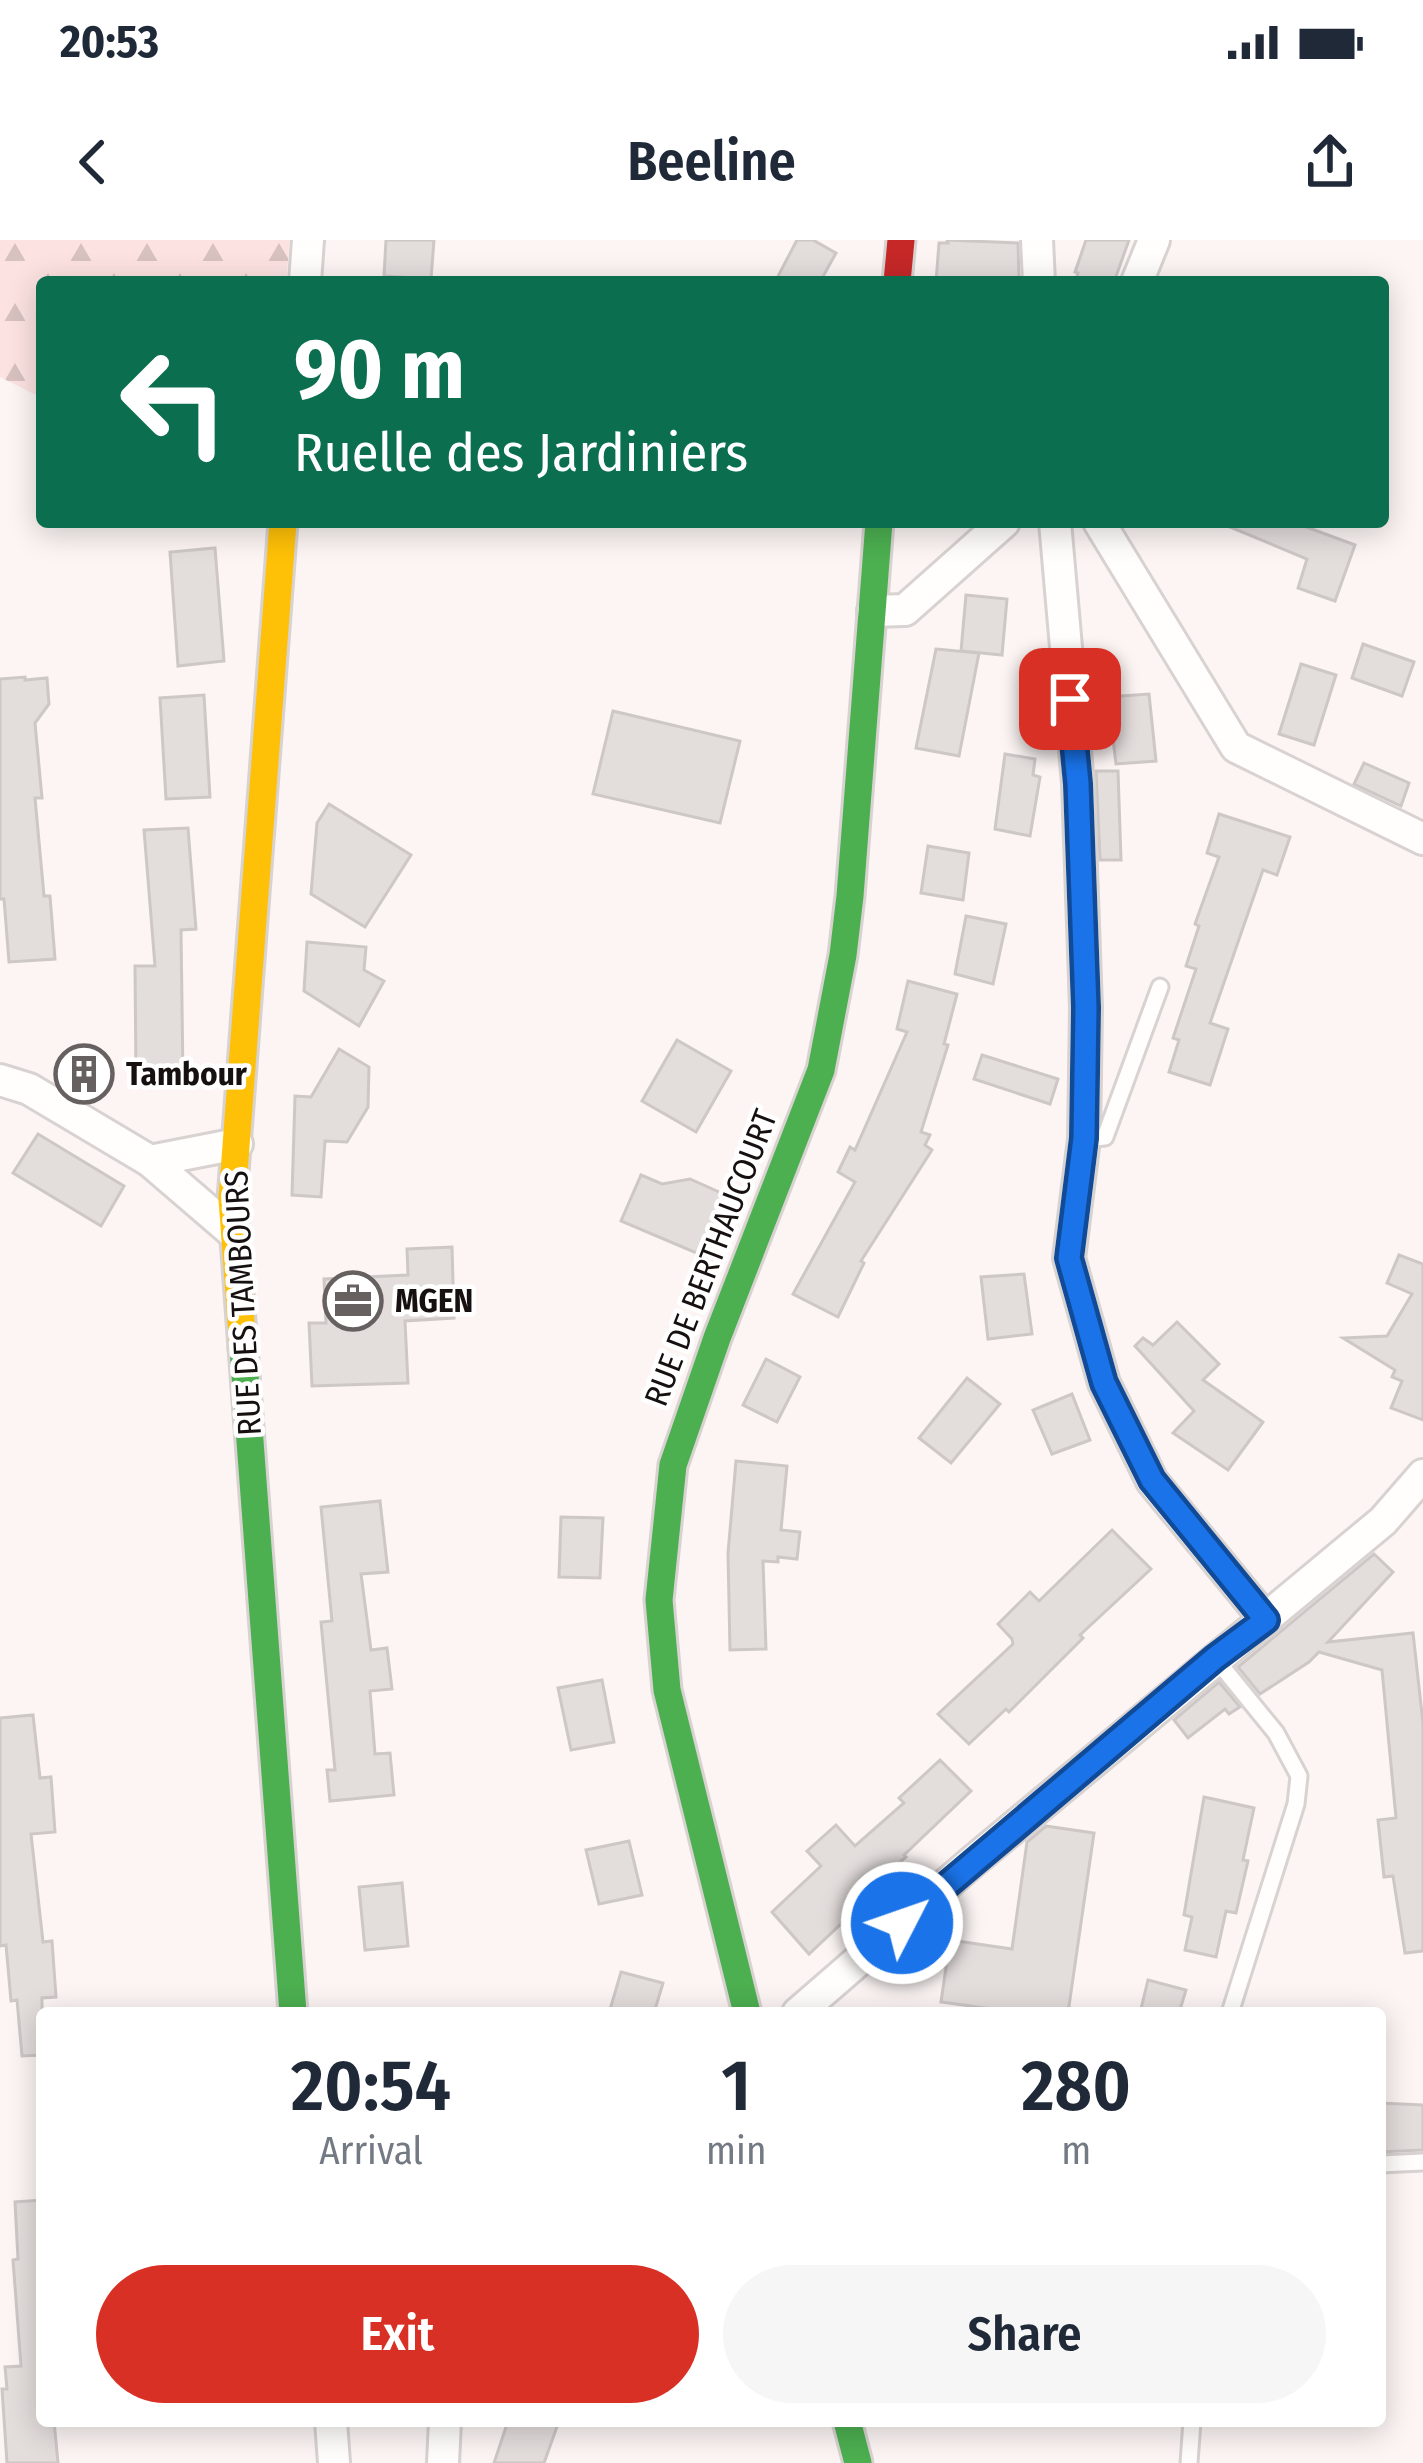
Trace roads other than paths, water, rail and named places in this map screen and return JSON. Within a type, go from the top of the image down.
[{"type":"main road","points":[[898,276],[901,240]]},
{"type":"main road","name":"RUE DES TAMBOURS","points":[[283,528],[232,1199],[293,2007]]},
{"type":"main road","name":"RUE DE BERTHAUCOURT","points":[[746,2007],[667,1690],[659,1600],[673,1465],[821,1070],[850,896],[879,528]]},
{"type":"main road","points":[[849,2427],[858,2463]]},
{"type":"street","points":[[305,276],[308,240]]},
{"type":"street","points":[[1037,240],[1039,276]]},
{"type":"street","points":[[1139,276],[1154,240]]},
{"type":"street","points":[[873,611],[905,610],[997,528]]},
{"type":"street","points":[[1056,528],[1078,784],[1086,1008],[1084,1138],[1069,1258],[1104,1383],[1152,1480],[1266,1620]]},
{"type":"street","points":[[1104,528],[1236,747],[1423,839]]},
{"type":"street","points":[[0,1080],[29,1090],[150,1162],[235,1234]]},
{"type":"street","points":[[150,1162],[237,1144]]},
{"type":"street","points":[[805,2007],[1383,1521],[1423,1475]]},
{"type":"street","points":[[331,2427],[334,2463]]},
{"type":"street","points":[[442,2463],[445,2427]]},
{"type":"lane","points":[[1084,1138],[1105,1137],[1160,987]]},
{"type":"lane","points":[[1215,1658],[1276,1733],[1299,1776],[1296,1804],[1232,2007]]},
{"type":"lane","points":[[1386,2164],[1423,2162]]},
{"type":"lane","points":[[1189,2463],[1192,2427]]},
{"type":"place","name":"Tambour","points":[[84,1074]]},
{"type":"place","name":"MGEN","points":[[353,1301]]}]
